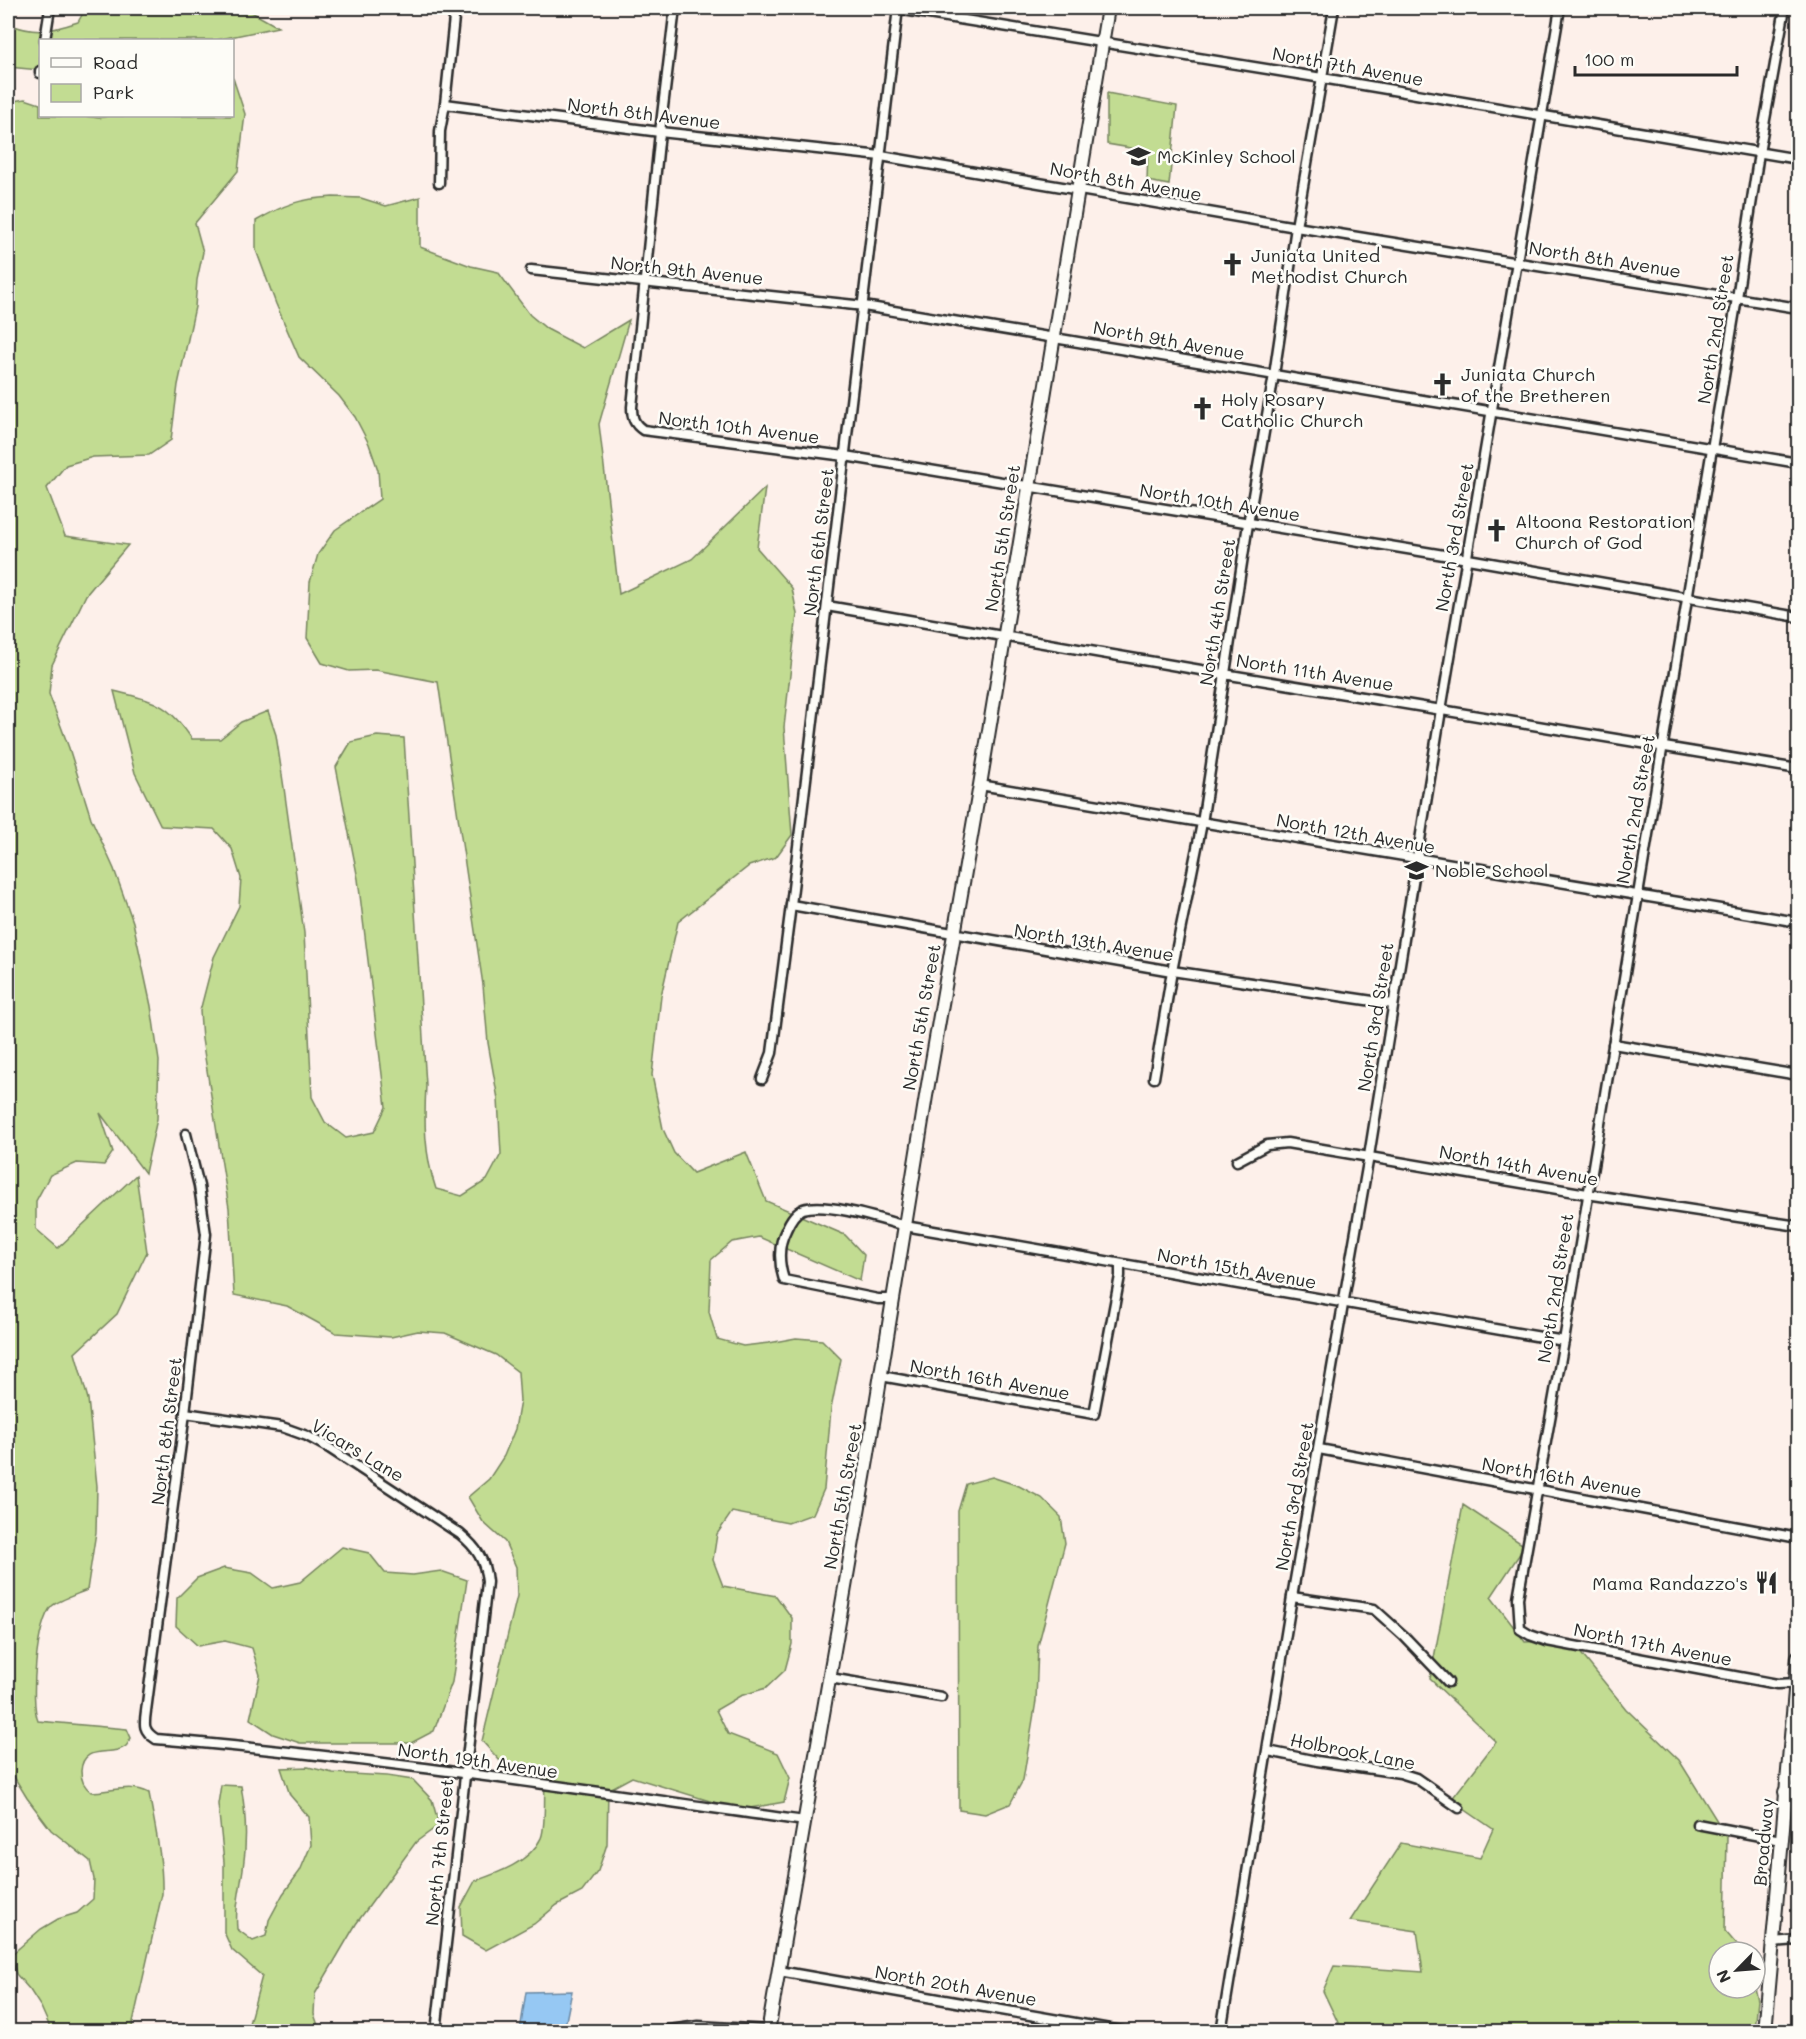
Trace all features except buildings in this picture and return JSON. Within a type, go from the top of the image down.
[{"type":"street","points":[[45,39],[50,8]]},
{"type":"street","points":[[439,183],[440,131],[455,8]]},
{"type":"street","points":[[645,281],[675,8]]},
{"type":"street","name":"North 7th Avenue","points":[[891,8],[1102,41],[1798,159]]},
{"type":"street","name":"North 6th Street","points":[[762,1079],[772,1053],[791,906],[898,8]]},
{"type":"street","name":"North 5th Street","points":[[768,2031],[881,1376],[1108,8]]},
{"type":"street","name":"North 4th Street","points":[[1154,1078],[1172,971],[1202,823],[1296,227],[1334,8]]},
{"type":"street","name":"North 3rd Street","points":[[1221,2031],[1560,8]]},
{"type":"street","name":"North 2nd Street","points":[[1518,1615],[1520,1582],[1564,1341],[1759,153],[1785,8]]},
{"type":"street","name":"North 8th Avenue","points":[[445,104],[660,132],[881,156],[1296,227],[1798,308]]},
{"type":"street","name":"North 9th Avenue","points":[[531,270],[864,306],[1798,463]]},
{"type":"street","name":"North 10th Avenue","points":[[645,281],[632,407],[636,425],[651,433],[845,456],[1468,559],[1798,617]]},
{"type":"street","name":"North 11th Avenue","points":[[827,606],[1798,769]]},
{"type":"street","name":"North 12th Avenue","points":[[980,785],[1798,922]]},
{"type":"street","name":"North 13th Avenue","points":[[791,906],[1172,971],[1393,1004]]},
{"type":"street","points":[[1613,1044],[1798,1075]]},
{"type":"street","name":"North 8th Street","points":[[147,1733],[144,1724],[206,1234],[199,1186],[186,1134]]},
{"type":"street","name":"North 14th Avenue","points":[[1237,1161],[1267,1145],[1287,1143],[1587,1194],[1798,1226]]},
{"type":"street","name":"North 15th Avenue","points":[[893,1299],[878,1299],[784,1280],[780,1259],[782,1238],[790,1222],[801,1209],[816,1207],[848,1211],[905,1226],[1564,1341]]},
{"type":"street","name":"North 16th Avenue","points":[[881,1376],[1094,1414],[1120,1276],[1120,1264]]},
{"type":"street","name":"Vicars Lane","points":[[185,1413],[282,1428],[307,1436],[460,1534],[474,1545],[486,1568]]},
{"type":"street","name":"North 16th Avenue","points":[[1319,1449],[1798,1538]]},
{"type":"street","name":"North 7th Street","points":[[436,2031],[485,1600],[486,1568]]},
{"type":"street","points":[[1292,1597],[1374,1609],[1449,1682]]},
{"type":"street","name":"North 17th Avenue","points":[[1518,1615],[1521,1629],[1547,1641],[1777,1684],[1797,1683]]},
{"type":"street","name":"Broadway","points":[[1765,2031],[1798,1657]]},
{"type":"street","points":[[830,1678],[940,1697]]},
{"type":"street","name":"North 19th Avenue","points":[[147,1733],[156,1739],[249,1747],[465,1774],[805,1821]]},
{"type":"street","name":"Holbrook Lane","points":[[1268,1751],[1408,1775],[1416,1778],[1459,1808]]},
{"type":"street","points":[[1785,1792],[1798,1791]]},
{"type":"street","points":[[1697,1824],[1781,1840]]},
{"type":"street","points":[[1773,1942],[1798,1940]]},
{"type":"street","name":"North 20th Avenue","points":[[779,1971],[1127,2031]]},
{"type":"street","points":[[655,2031],[698,2026],[768,2031]]},
{"type":"green space","points":[[86,8],[238,8],[248,10],[278,27],[221,39],[39,39],[39,70],[8,67],[8,24],[36,31],[78,22]]},
{"type":"green space","points":[[234,81],[245,114],[238,171],[195,223],[203,252],[197,280],[195,307],[178,385],[171,440],[149,455],[93,457],[66,465],[47,488],[65,536],[128,545],[86,595],[52,665],[49,694],[91,818],[114,869],[133,922],[151,1006],[159,1061],[157,1119],[145,1173],[100,1113],[113,1152],[104,1165],[77,1163],[50,1175],[36,1201],[36,1229],[58,1248],[136,1175],[147,1252],[117,1314],[75,1353],[88,1399],[97,1486],[96,1532],[87,1590],[52,1606],[46,1614],[36,1662],[36,1711],[38,1721],[127,1729],[131,1738],[126,1746],[87,1757],[83,1762],[82,1778],[91,1792],[128,1788],[149,1793],[162,1881],[162,1894],[131,2031],[48,2031],[49,2025],[41,2007],[16,1974],[11,1955],[41,1929],[58,1919],[77,1913],[93,1899],[94,1879],[90,1861],[51,1830],[8,1767],[8,102],[25,99],[39,104],[39,117],[234,117]]},
{"type":"green space","points":[[1107,93],[1177,106],[1169,185],[1147,181],[1148,151],[1107,144]]},
{"type":"green space","points":[[333,197],[361,198],[386,206],[420,197],[420,247],[471,266],[498,272],[530,315],[547,329],[583,348],[629,320],[599,424],[619,594],[692,559],[765,488],[757,548],[792,588],[797,614],[784,727],[792,835],[776,857],[749,866],[678,922],[661,996],[652,1075],[663,1129],[674,1153],[693,1173],[746,1152],[766,1201],[845,1235],[864,1255],[860,1281],[759,1237],[732,1242],[711,1260],[709,1312],[717,1339],[743,1346],[796,1338],[822,1340],[841,1359],[831,1409],[824,1489],[813,1514],[788,1523],[732,1512],[717,1534],[713,1560],[723,1586],[776,1596],[792,1618],[792,1644],[785,1670],[766,1688],[740,1696],[716,1710],[728,1734],[778,1753],[790,1778],[784,1802],[739,1810],[632,1777],[608,1790],[607,1844],[598,1871],[582,1892],[557,1905],[534,1924],[486,1950],[462,1936],[461,1907],[475,1881],[512,1866],[529,1854],[541,1838],[544,1818],[545,1780],[528,1770],[502,1763],[482,1741],[517,1596],[516,1567],[505,1542],[483,1522],[468,1497],[489,1479],[504,1456],[515,1429],[520,1401],[518,1372],[496,1355],[445,1333],[418,1331],[391,1337],[336,1333],[287,1306],[234,1295],[229,1208],[202,1039],[200,1011],[214,957],[239,906],[241,878],[232,849],[214,829],[161,826],[135,773],[114,691],[159,705],[175,717],[192,739],[220,739],[241,722],[268,711],[276,735],[304,933],[312,1097],[325,1122],[346,1138],[374,1132],[386,1107],[358,879],[336,767],[351,742],[377,736],[404,738],[429,1163],[436,1189],[462,1196],[487,1180],[501,1154],[498,1099],[488,1043],[483,985],[438,682],[376,670],[349,671],[322,663],[307,638],[310,582],[318,554],[335,530],[380,499],[378,470],[369,444],[355,417],[339,396],[299,357],[256,250],[256,221],[293,203]]},
{"type":"green space","points":[[992,1477],[1019,1486],[1042,1498],[1061,1517],[1065,1543],[1038,1646],[1036,1701],[1023,1780],[1010,1804],[985,1814],[959,1810],[958,1511],[966,1484]]},
{"type":"green space","points":[[1463,1505],[1525,1546],[1491,1597],[1525,1642],[1570,1640],[1626,1709],[1679,1760],[1727,1837],[1725,1931],[1733,1940],[1707,1940],[1707,2000],[1758,2000],[1755,2031],[1342,2031],[1323,1991],[1334,1966],[1423,1972],[1417,1931],[1350,1921],[1401,1843],[1480,1858],[1493,1829],[1451,1800],[1496,1742],[1430,1679]]},
{"type":"green space","points":[[342,1547],[369,1553],[385,1573],[413,1575],[441,1571],[467,1580],[452,1682],[434,1731],[411,1743],[300,1743],[273,1734],[250,1719],[260,1675],[252,1648],[225,1641],[198,1646],[176,1626],[177,1598],[197,1578],[224,1568],[252,1573],[273,1588],[300,1582]]},
{"type":"green space","points":[[308,1767],[333,1773],[413,1780],[432,1800],[439,1825],[416,1842],[356,1924],[315,1994],[314,2014],[320,2031],[247,2031],[262,1976],[232,1950],[224,1932],[224,1862],[218,1804],[221,1785],[241,1786],[245,1838],[237,1906],[237,1929],[253,1941],[266,1936],[269,1920],[283,1894],[300,1871],[311,1845],[309,1817],[290,1795],[281,1768]]},
{"type":"water","points":[[572,1991],[564,2031],[520,2031],[526,1992]]},
{"type":"place","name":"McKinley School","points":[[1139,156]]},
{"type":"place","name":"Juniata United Methodist Church","points":[[1233,265]]},
{"type":"place","name":"Juniata Church of the Bretheren","points":[[1443,384]]},
{"type":"place","name":"Holy Rosary Catholic Church","points":[[1203,409]]},
{"type":"place","name":"Altoona Restoration Church of God","points":[[1497,531]]},
{"type":"place","name":"Noble School","points":[[1417,870]]},
{"type":"place","name":"Mama Randazzo's","points":[[1766,1583]]}]
